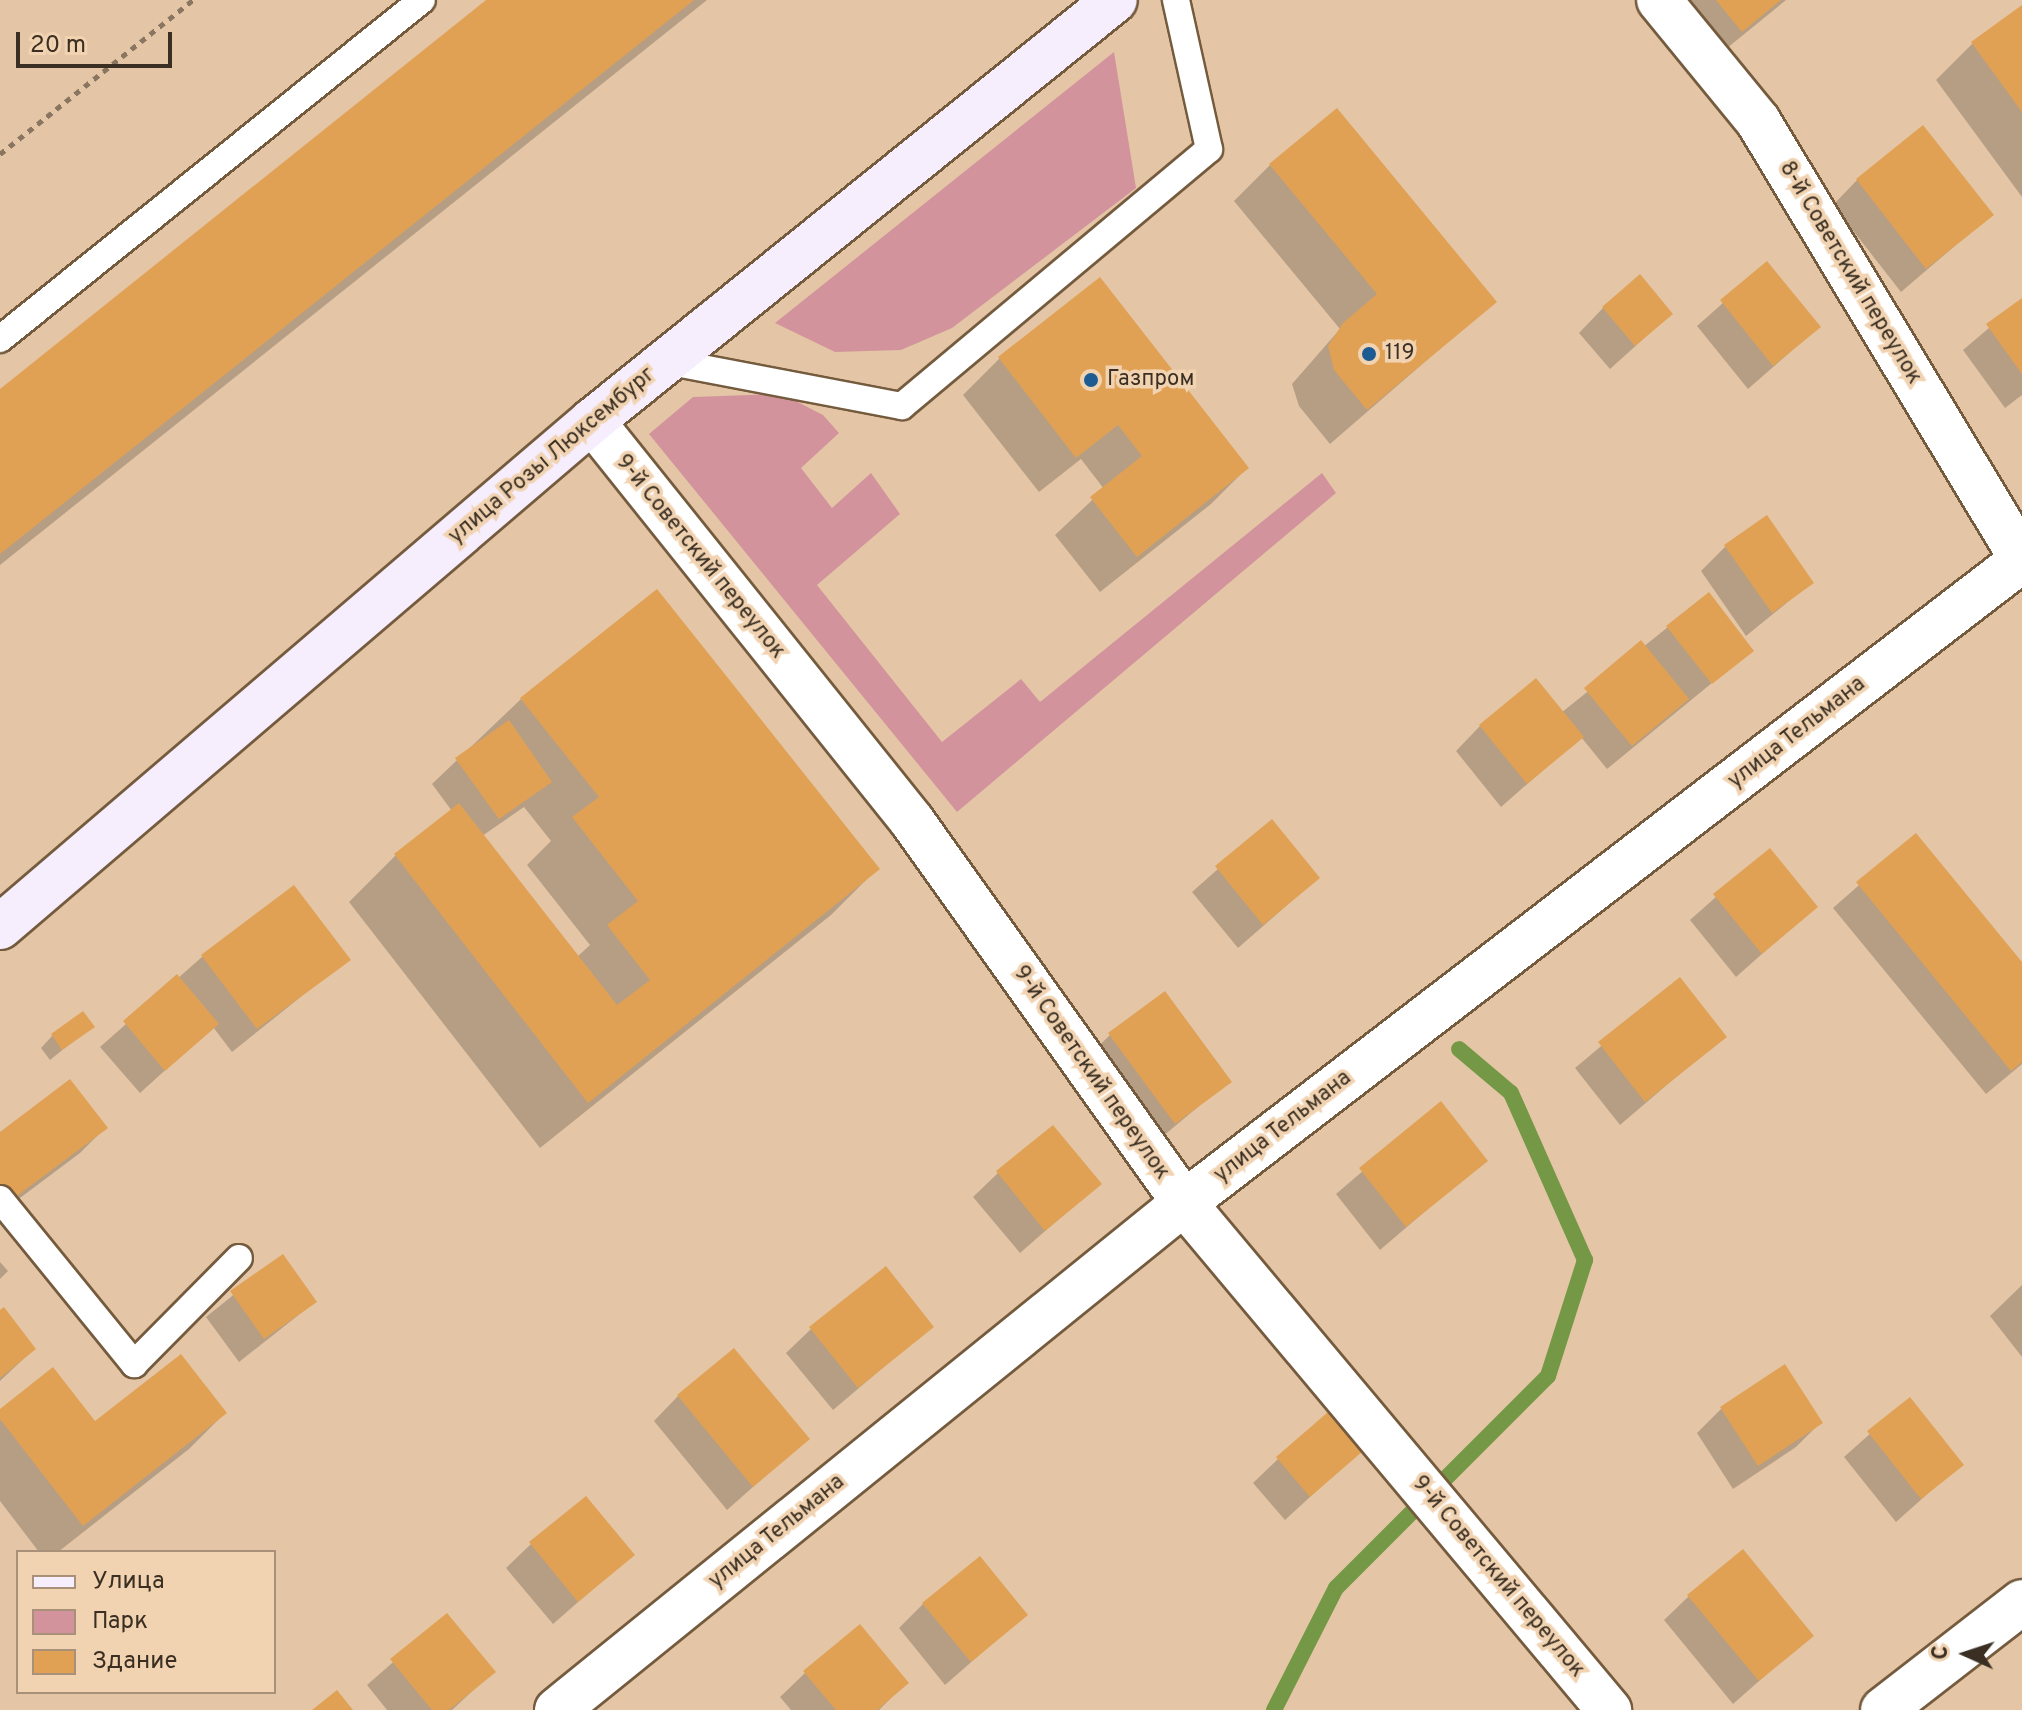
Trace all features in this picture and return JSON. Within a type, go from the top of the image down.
[{"type":"main road","name":"улица Розы Люксембург","points":[[0,927],[592,421],[1115,0]]},
{"type":"street","name":"8-й Советский переулок","points":[[1659,0],[1758,121],[2022,559]]},
{"type":"street","name":"9-й Советский переулок","points":[[592,421],[912,821],[1184,1203],[1609,1710]]},
{"type":"street","name":"улица Тельмана","points":[[557,1710],[1184,1203],[2022,559]]},
{"type":"street","points":[[1883,1710],[2022,1602]]},
{"type":"lane","points":[[0,339],[422,0]]},
{"type":"lane","points":[[665,361],[902,406],[1209,149],[1176,0]]},
{"type":"lane","points":[[0,1199],[134,1364],[239,1258]]},
{"type":"path","points":[[0,154],[193,0]]},
{"type":"green space","points":[[1114,52],[1136,188],[952,328],[901,350],[835,352],[775,323]]},
{"type":"green space","points":[[782,394],[823,415],[839,433],[801,468],[832,508],[871,473],[900,514],[817,585],[942,742],[1021,679],[1040,702],[1322,473],[1336,493],[957,812],[649,434],[693,397]]},
{"type":"building","points":[[486,0],[694,0],[0,554],[0,389]]},
{"type":"building","points":[[1716,0],[1781,0],[1742,32]]},
{"type":"building","points":[[2022,5],[2022,112],[1971,42]]},
{"type":"building","points":[[1337,108],[1497,302],[1367,410],[1334,370],[1328,346],[1343,323],[1377,294],[1269,164]]},
{"type":"building","points":[[1923,125],[1994,215],[1926,269],[1856,179]]},
{"type":"building","points":[[1767,261],[1821,327],[1773,366],[1720,300]]},
{"type":"building","points":[[1640,274],[1673,314],[1635,346],[1602,307]]},
{"type":"building","points":[[1100,277],[1249,468],[1137,557],[1090,497],[1142,456],[1118,425],[1076,458],[998,357]]},
{"type":"building","points":[[2022,298],[2022,374],[1986,324]]},
{"type":"building","points":[[1767,515],[1814,583],[1772,613],[1724,545]]},
{"type":"building","points":[[657,589],[880,869],[588,1103],[394,854],[459,803],[617,1005],[650,980],[607,925],[638,901],[572,817],[599,797],[520,698]]},
{"type":"building","points":[[1709,592],[1754,651],[1712,684],[1666,626]]},
{"type":"building","points":[[1641,640],[1689,699],[1632,746],[1584,688]]},
{"type":"building","points":[[1536,678],[1584,737],[1527,784],[1479,725]]},
{"type":"building","points":[[509,720],[552,782],[499,819],[455,758]]},
{"type":"building","points":[[1272,819],[1320,878],[1263,925],[1215,866]]},
{"type":"building","points":[[1916,833],[2022,962],[2022,1062],[2011,1071],[1856,882]]},
{"type":"building","points":[[1770,848],[1818,907],[1762,954],[1713,894]]},
{"type":"building","points":[[294,885],[351,960],[257,1029],[201,955]]},
{"type":"building","points":[[177,974],[219,1024],[165,1071],[123,1021]]},
{"type":"building","points":[[1680,977],[1727,1037],[1645,1102],[1598,1042]]},
{"type":"building","points":[[1165,991],[1232,1082],[1175,1124],[1108,1033]]},
{"type":"building","points":[[83,1011],[95,1027],[62,1050],[51,1034]]},
{"type":"building","points":[[70,1079],[108,1128],[10,1201],[0,1187],[0,1132]]},
{"type":"building","points":[[1441,1101],[1488,1161],[1406,1227],[1359,1168]]},
{"type":"building","points":[[1053,1125],[1102,1184],[1045,1231],[996,1171]]},
{"type":"building","points":[[283,1254],[317,1302],[264,1339],[230,1291]]},
{"type":"building","points":[[886,1266],[934,1327],[858,1388],[809,1327]]},
{"type":"building","points":[[4,1307],[36,1349],[0,1378],[0,1310]]},
{"type":"building","points":[[734,1348],[810,1439],[753,1487],[677,1395]]},
{"type":"building","points":[[181,1354],[227,1413],[83,1526],[0,1419],[0,1409],[53,1367],[95,1421]]},
{"type":"building","points":[[1785,1364],[1823,1423],[1758,1466],[1720,1407]]},
{"type":"building","points":[[1910,1397],[1964,1465],[1921,1499],[1867,1431]]},
{"type":"building","points":[[1328,1412],[1363,1451],[1310,1497],[1276,1457]]},
{"type":"building","points":[[586,1496],[635,1555],[578,1602],[529,1542]]},
{"type":"building","points":[[1743,1549],[1814,1636],[1759,1681],[1687,1595]]},
{"type":"building","points":[[980,1556],[1028,1615],[971,1662],[922,1603]]},
{"type":"building","points":[[447,1613],[496,1672],[449,1710],[432,1710],[390,1659]]},
{"type":"building","points":[[860,1624],[909,1683],[877,1710],[836,1710],[803,1671]]},
{"type":"building","points":[[337,1690],[353,1710],[312,1710]]},
{"type":"waterway","points":[[1274,1710],[1336,1588],[1548,1376],[1585,1260],[1511,1093],[1459,1049]]},
{"type":"place","name":"119","points":[[1369,354]]},
{"type":"place","name":"Газпром","points":[[1091,380]]}]
